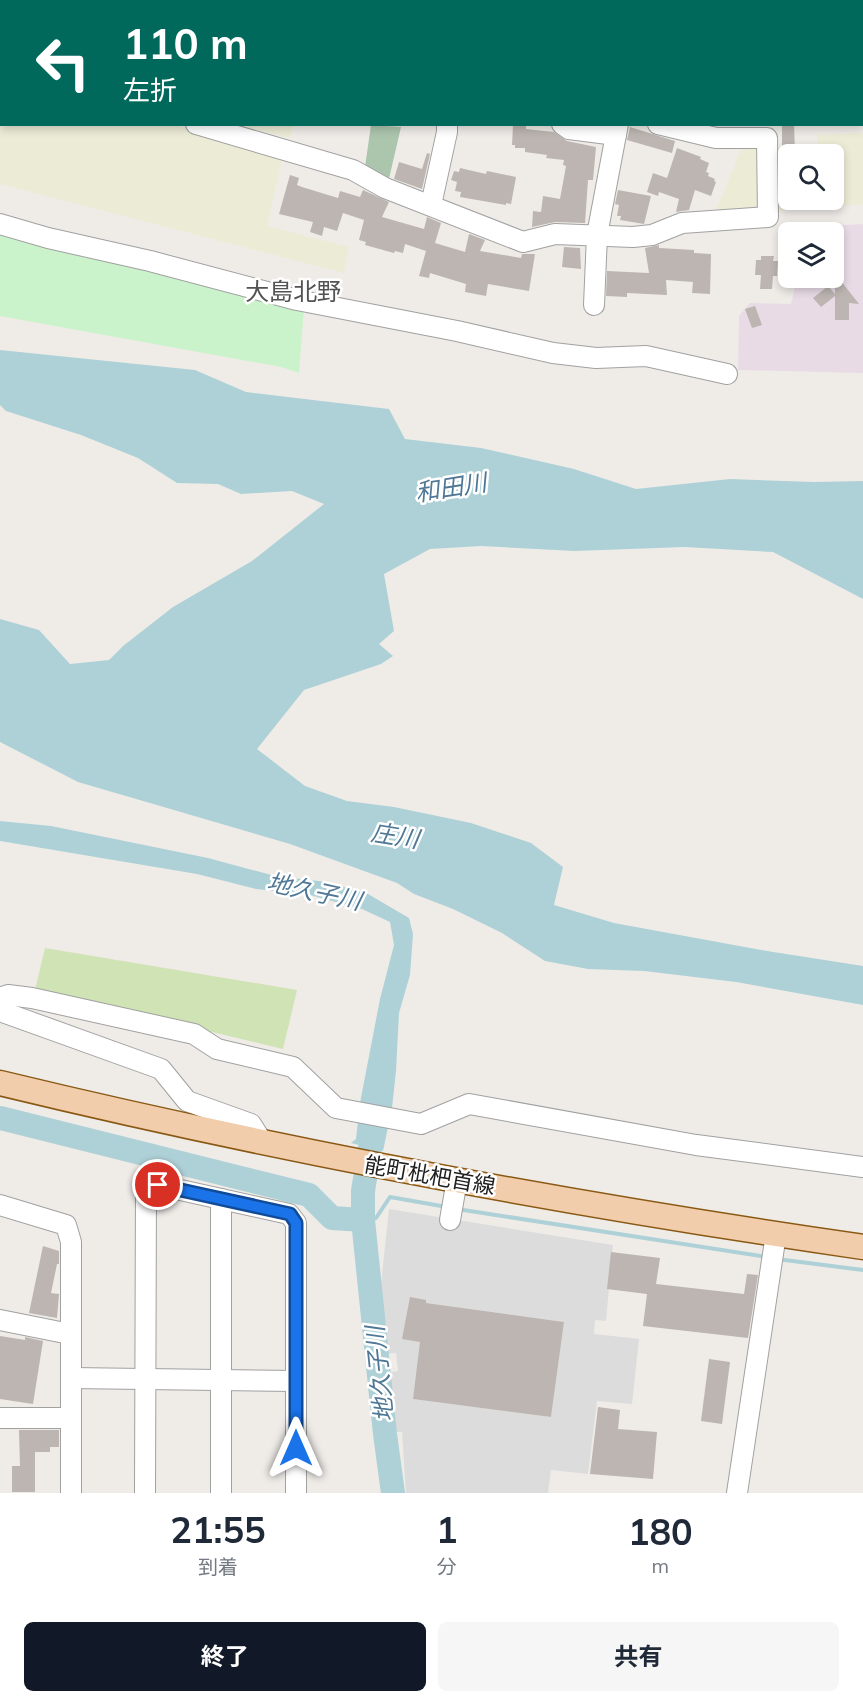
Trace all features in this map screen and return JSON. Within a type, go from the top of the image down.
[{"type":"main road","name":"能町枇杷首線","points":[[0,1083],[263,1143],[415,1172],[454,1200],[703,1224],[774,1252],[863,1247]]},
{"type":"street","points":[[203,126],[353,170],[385,188],[523,242],[555,234],[633,237],[651,235],[682,223],[768,217],[767,131],[716,138],[666,126]]},
{"type":"street","points":[[431,205],[447,126]]},
{"type":"street","points":[[564,126],[568,129],[617,130],[597,236],[594,305]]},
{"type":"street","points":[[0,224],[297,300],[457,331],[553,353],[596,358],[646,356],[727,374]]},
{"type":"street","points":[[0,998],[8,995],[32,998],[194,1034],[217,1049],[293,1067],[336,1108],[421,1124],[469,1104],[696,1145],[863,1167]]},
{"type":"street","points":[[0,1011],[161,1069],[187,1101],[251,1124],[263,1143]]},
{"type":"street","points":[[145,1493],[146,1185],[158,1185],[290,1214],[296,1223],[296,1493]]},
{"type":"street","points":[[221,1199],[221,1493]]},
{"type":"street","points":[[0,1204],[66,1225],[71,1242],[71,1493]]},
{"type":"street","points":[[737,1493],[774,1252]]},
{"type":"street","points":[[0,1320],[70,1334]]},
{"type":"street","points":[[71,1378],[296,1381]]},
{"type":"street","points":[[0,1418],[70,1418]]},
{"type":"shaded area","points":[[863,224],[863,373],[738,370],[739,316],[750,303],[791,304],[795,288],[844,288],[844,225]]},
{"type":"shaded area","points":[[389,1209],[613,1245],[606,1321],[595,1320],[594,1334],[639,1339],[632,1404],[597,1401],[588,1474],[551,1470],[548,1493],[406,1493],[402,1432],[393,1432],[387,1373],[398,1371],[396,1353],[386,1354],[381,1284]],"holes":[[[426,1303],[564,1322],[551,1417],[413,1399]]]},
{"type":"green space","points":[[0,126],[178,126],[283,154],[267,226],[349,247],[344,273],[0,184]]},
{"type":"green space","points":[[241,126],[293,126],[290,138]]},
{"type":"green space","points":[[371,126],[401,127],[388,183],[365,167]]},
{"type":"green space","points":[[863,133],[863,204],[844,205],[844,144],[817,144],[817,135]]},
{"type":"green space","points":[[762,142],[762,214],[714,215],[744,143]]},
{"type":"green space","points":[[773,159],[778,159],[778,210],[786,210],[773,211]]},
{"type":"green space","points":[[0,227],[188,281],[304,309],[299,373],[281,367],[0,316]]},
{"type":"green space","points":[[45,948],[297,990],[283,1049],[35,990]]},
{"type":"water","points":[[0,350],[195,370],[246,392],[389,409],[405,439],[481,448],[574,469],[636,489],[730,479],[863,481],[863,599],[773,552],[685,547],[574,551],[481,546],[430,549],[384,574],[394,631],[379,644],[393,656],[381,664],[304,690],[257,749],[305,786],[347,801],[394,807],[471,823],[531,843],[563,867],[554,905],[614,923],[863,966],[863,1005],[736,982],[644,971],[588,969],[545,961],[502,933],[453,909],[414,894],[397,883],[290,844],[78,782],[0,742],[0,619],[39,630],[70,664],[109,660],[123,646],[173,607],[252,561],[324,504],[292,491],[241,494],[218,484],[177,483],[138,458],[81,435],[6,411],[0,405]]},
{"type":"water","points":[[0,821],[51,826],[208,858],[275,876],[327,882],[368,894],[409,918],[413,934],[410,975],[399,1013],[392,1108],[383,1151],[351,1143],[356,1139],[360,1103],[380,999],[394,945],[390,922],[362,909],[310,895],[256,889],[197,874],[0,841]]},
{"type":"building","points":[[513,126],[526,126],[526,129],[554,132],[567,141],[596,147],[593,180],[588,180],[585,223],[555,222],[532,227],[533,211],[541,212],[543,196],[560,199],[566,166],[563,165],[564,160],[525,152],[525,148],[515,148],[515,145],[512,145]]},
{"type":"building","points":[[782,126],[794,126],[795,144],[782,144]]},
{"type":"building","points":[[630,127],[675,141],[672,153],[627,140]]},
{"type":"building","points":[[677,148],[701,157],[700,159],[709,163],[706,172],[716,182],[711,196],[695,190],[689,210],[676,212],[679,199],[659,192],[658,196],[647,192],[653,173],[667,178]]},
{"type":"building","points":[[427,153],[430,154],[422,189],[394,179],[399,162],[422,169]]},
{"type":"building","points":[[460,168],[516,177],[511,204],[460,197],[461,192],[455,191],[457,182],[451,180],[454,171],[459,172]]},
{"type":"building","points":[[290,175],[299,178],[297,185],[338,198],[340,191],[360,197],[363,190],[389,202],[382,217],[424,229],[427,217],[441,223],[435,243],[465,252],[469,234],[485,240],[480,251],[521,258],[522,254],[535,254],[529,291],[488,284],[486,296],[465,292],[466,284],[430,273],[429,278],[419,276],[426,251],[405,244],[403,253],[395,251],[394,253],[365,245],[366,242],[359,240],[364,220],[343,213],[337,231],[324,227],[322,236],[310,232],[313,222],[279,214]]},
{"type":"building","points":[[618,190],[651,196],[644,224],[620,220],[621,216],[617,216],[619,205],[615,204]]},
{"type":"building","points":[[659,245],[659,248],[694,250],[694,253],[711,254],[710,294],[692,293],[693,282],[666,280],[667,295],[627,293],[627,297],[606,296],[607,271],[649,273],[645,248]]},
{"type":"building","points":[[564,247],[580,248],[581,269],[562,267]]},
{"type":"building","points":[[761,256],[774,256],[773,261],[778,261],[777,276],[773,276],[772,289],[760,289],[761,275],[755,275],[756,260],[761,260]]},
{"type":"building","points":[[844,285],[859,304],[849,303],[849,320],[835,320],[835,296],[821,307],[813,298],[826,288],[830,288],[835,294],[835,288],[844,288]]},
{"type":"building","points":[[755,306],[762,325],[752,328],[745,309]]},
{"type":"building","points":[[43,1246],[59,1251],[59,1264],[57,1264],[51,1293],[59,1294],[57,1318],[29,1313]]},
{"type":"building","points":[[611,1252],[660,1258],[656,1284],[744,1294],[747,1274],[758,1275],[748,1338],[643,1326],[647,1294],[607,1289]]},
{"type":"building","points":[[410,1297],[426,1300],[426,1303],[564,1322],[551,1417],[413,1399],[420,1342],[402,1339]]},
{"type":"building","points":[[0,1336],[25,1340],[25,1337],[43,1341],[33,1404],[0,1399]]},
{"type":"building","points":[[709,1359],[730,1362],[722,1424],[701,1421]]},
{"type":"building","points":[[598,1407],[620,1410],[618,1429],[657,1432],[653,1479],[590,1474]]},
{"type":"building","points":[[19,1430],[59,1430],[59,1447],[50,1447],[50,1452],[35,1452],[35,1492],[12,1492],[12,1466],[20,1466]]},
{"type":"waterway","name":"地久子川","points":[[375,1117],[363,1191],[363,1220],[393,1493]]},
{"type":"waterway","name":"地久子川","points":[[0,1118],[309,1195],[332,1218],[363,1220]]},
{"type":"waterway","points":[[363,1220],[376,1218],[390,1197],[447,1207]]},
{"type":"waterway","points":[[457,1209],[767,1257]]},
{"type":"waterway","points":[[777,1259],[863,1270]]},
{"type":"district","name":"大島北野","points":[[293,292]]},
{"type":"route","points":[[158,1185],[290,1214],[296,1223],[296,1448]]},
{"type":"water label","name":"和田川","points":[[451,488]]},
{"type":"water label","name":"庄川","points":[[395,836]]}]
